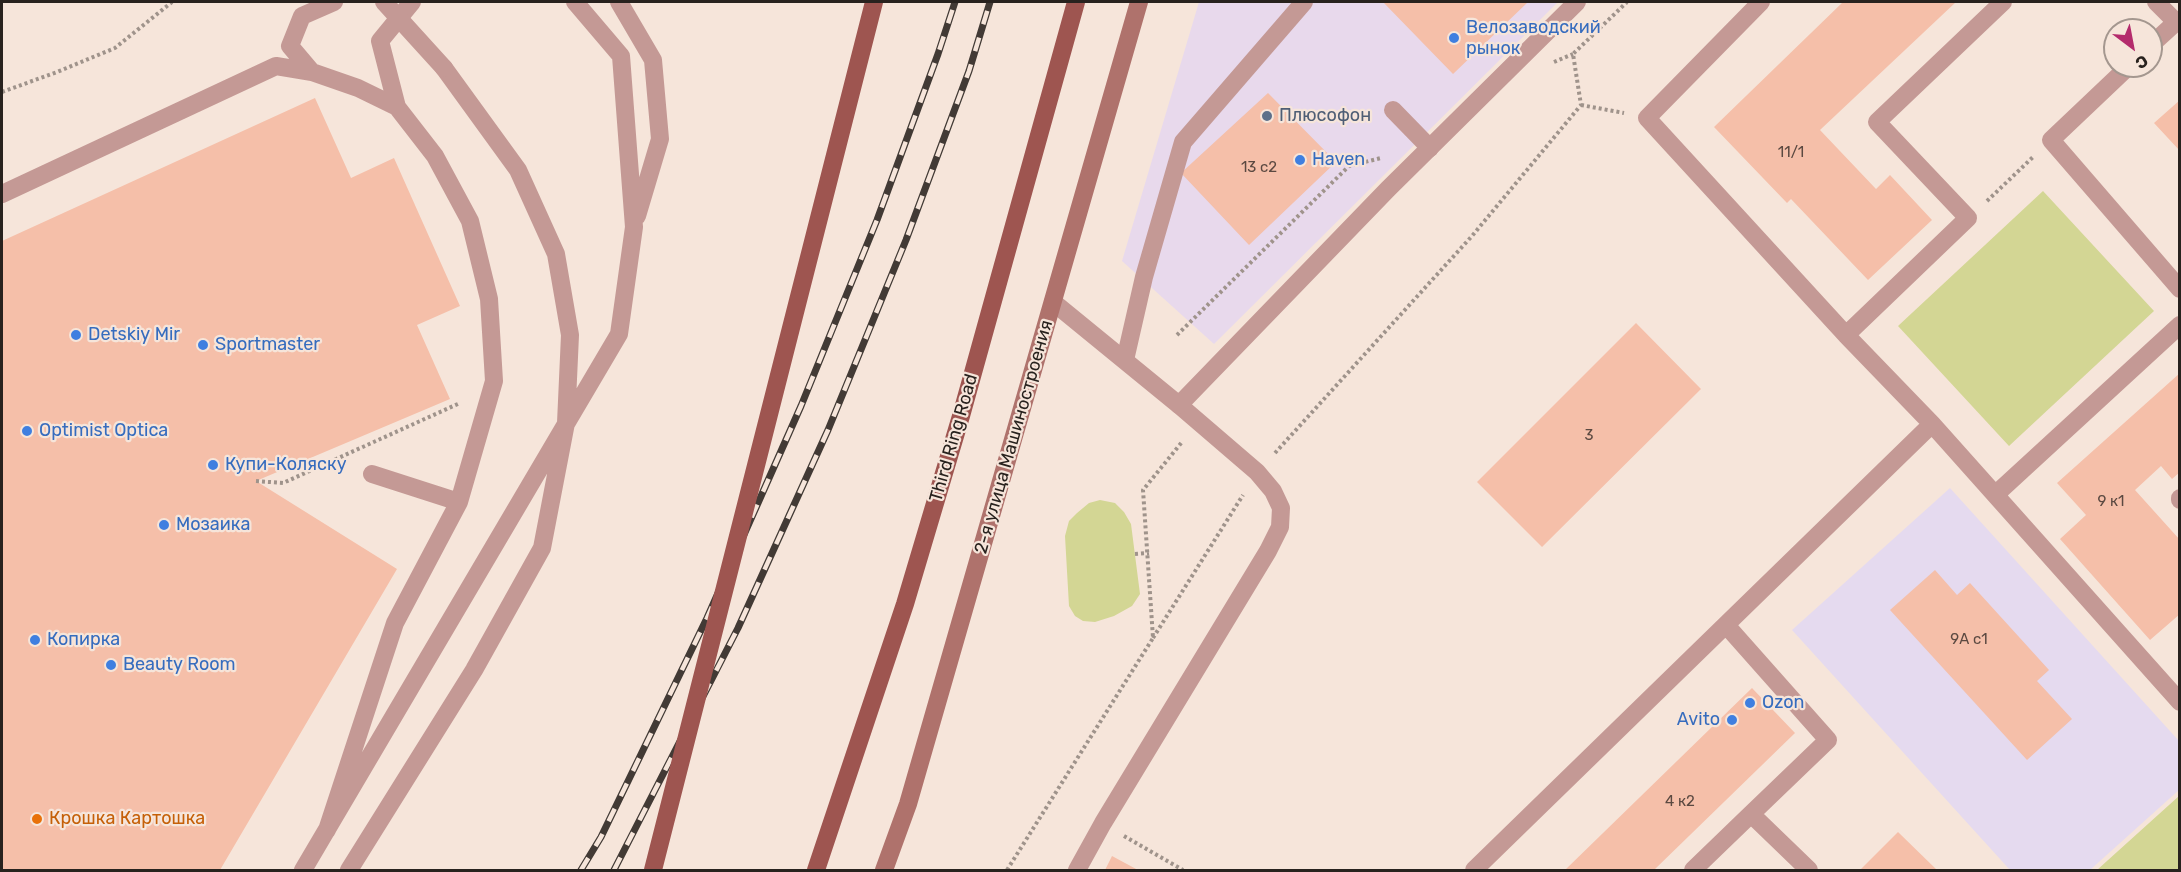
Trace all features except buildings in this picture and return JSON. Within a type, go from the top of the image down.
[{"type":"main road","points":[[653,870],[874,2]]},
{"type":"main road","name":"Third Ring Road","points":[[816,870],[901,615],[935,504],[1076,2]]},
{"type":"main road","name":"2-я улица Машиностроения","points":[[885,868],[908,804],[1139,2]]},
{"type":"street","points":[[312,72],[290,46],[302,16],[334,2]]},
{"type":"street","points":[[349,870],[474,670],[542,548],[566,423],[570,335],[556,254],[518,170],[444,68],[384,2]]},
{"type":"street","points":[[327,830],[395,623],[459,502],[494,381],[489,299],[470,221],[435,156],[397,107],[380,41],[412,2]]},
{"type":"street","points":[[575,2],[621,56],[634,227]]},
{"type":"street","points":[[303,870],[619,334],[634,227],[660,139],[653,60],[619,2]]},
{"type":"street","points":[[1125,360],[1144,277],[1183,142],[1304,2]]},
{"type":"street","points":[[1179,405],[1430,148],[1577,2]]},
{"type":"street","points":[[1761,2],[1647,118],[1846,334],[1932,423],[2180,702]]},
{"type":"street","points":[[1846,334],[1968,218],[1877,122],[2004,2]]},
{"type":"street","points":[[2156,2],[2176,22],[2163,34]]},
{"type":"street","points":[[2,194],[276,66],[312,72],[358,88],[397,107]]},
{"type":"street","points":[[2116,78],[2051,140],[2180,289]]},
{"type":"street","points":[[1393,110],[1430,148]]},
{"type":"street","points":[[1053,302],[1257,472],[1273,491],[1281,508],[1280,526],[1268,551],[1077,870]]},
{"type":"street","points":[[1996,494],[2180,325]]},
{"type":"street","points":[[1474,870],[1932,423]]},
{"type":"street","points":[[372,474],[459,502]]},
{"type":"street","points":[[1693,870],[1828,740],[1726,625]]},
{"type":"street","points":[[1751,814],[1809,870]]},
{"type":"path","points":[[2,92],[116,48],[172,2]]},
{"type":"path","points":[[1153,638],[1257,472],[1472,236],[1581,105],[1573,54],[1627,2]]},
{"type":"path","points":[[1581,105],[1647,118]]},
{"type":"path","points":[[1177,334],[1349,166],[1387,156],[1413,130]]},
{"type":"path","points":[[1968,218],[2051,140]]},
{"type":"path","points":[[256,481],[283,483],[464,401]]},
{"type":"path","points":[[1135,554],[1149,553]]},
{"type":"path","points":[[1103,824],[1183,870]]},
{"type":"shaded area","points":[[1199,2],[1558,2],[1214,344],[1122,261]]},
{"type":"shaded area","points":[[1950,488],[2179,741],[2179,790],[2090,870],[2010,870],[1792,630]]},
{"type":"green space","points":[[2043,191],[2154,311],[2009,446],[1898,326]]},
{"type":"green space","points":[[1100,500],[1115,503],[1131,524],[1140,594],[1132,606],[1114,616],[1095,622],[1083,621],[1075,616],[1069,606],[1065,536],[1069,521],[1089,503]]},
{"type":"green space","points":[[2179,796],[2179,870],[2097,870]]},
{"type":"railway","points":[[581,870],[601,837],[707,618],[801,406],[877,220],[955,2]]},
{"type":"railway","points":[[614,870],[738,628],[828,430],[906,240],[969,71],[990,2]]},
{"type":"place","name":"Велозаводский рынок","points":[[1454,38]]},
{"type":"place","name":"Плюсофон","points":[[1267,116]]},
{"type":"place","name":"Haven","points":[[1300,160]]},
{"type":"place","name":"Detskiy Mir","points":[[76,335]]},
{"type":"place","name":"Sportmaster","points":[[203,345]]},
{"type":"place","name":"Optimist Optica","points":[[27,431]]},
{"type":"place","name":"Купи-Коляску","points":[[213,465]]},
{"type":"place","name":"Мозаика","points":[[164,525]]},
{"type":"place","name":"Копирка","points":[[35,640]]},
{"type":"place","name":"Beauty Room","points":[[111,665]]},
{"type":"place","name":"Ozon","points":[[1750,703]]},
{"type":"place","name":"Avito","points":[[1732,720]]},
{"type":"place","name":"Крошка Картошка","points":[[37,819]]}]
